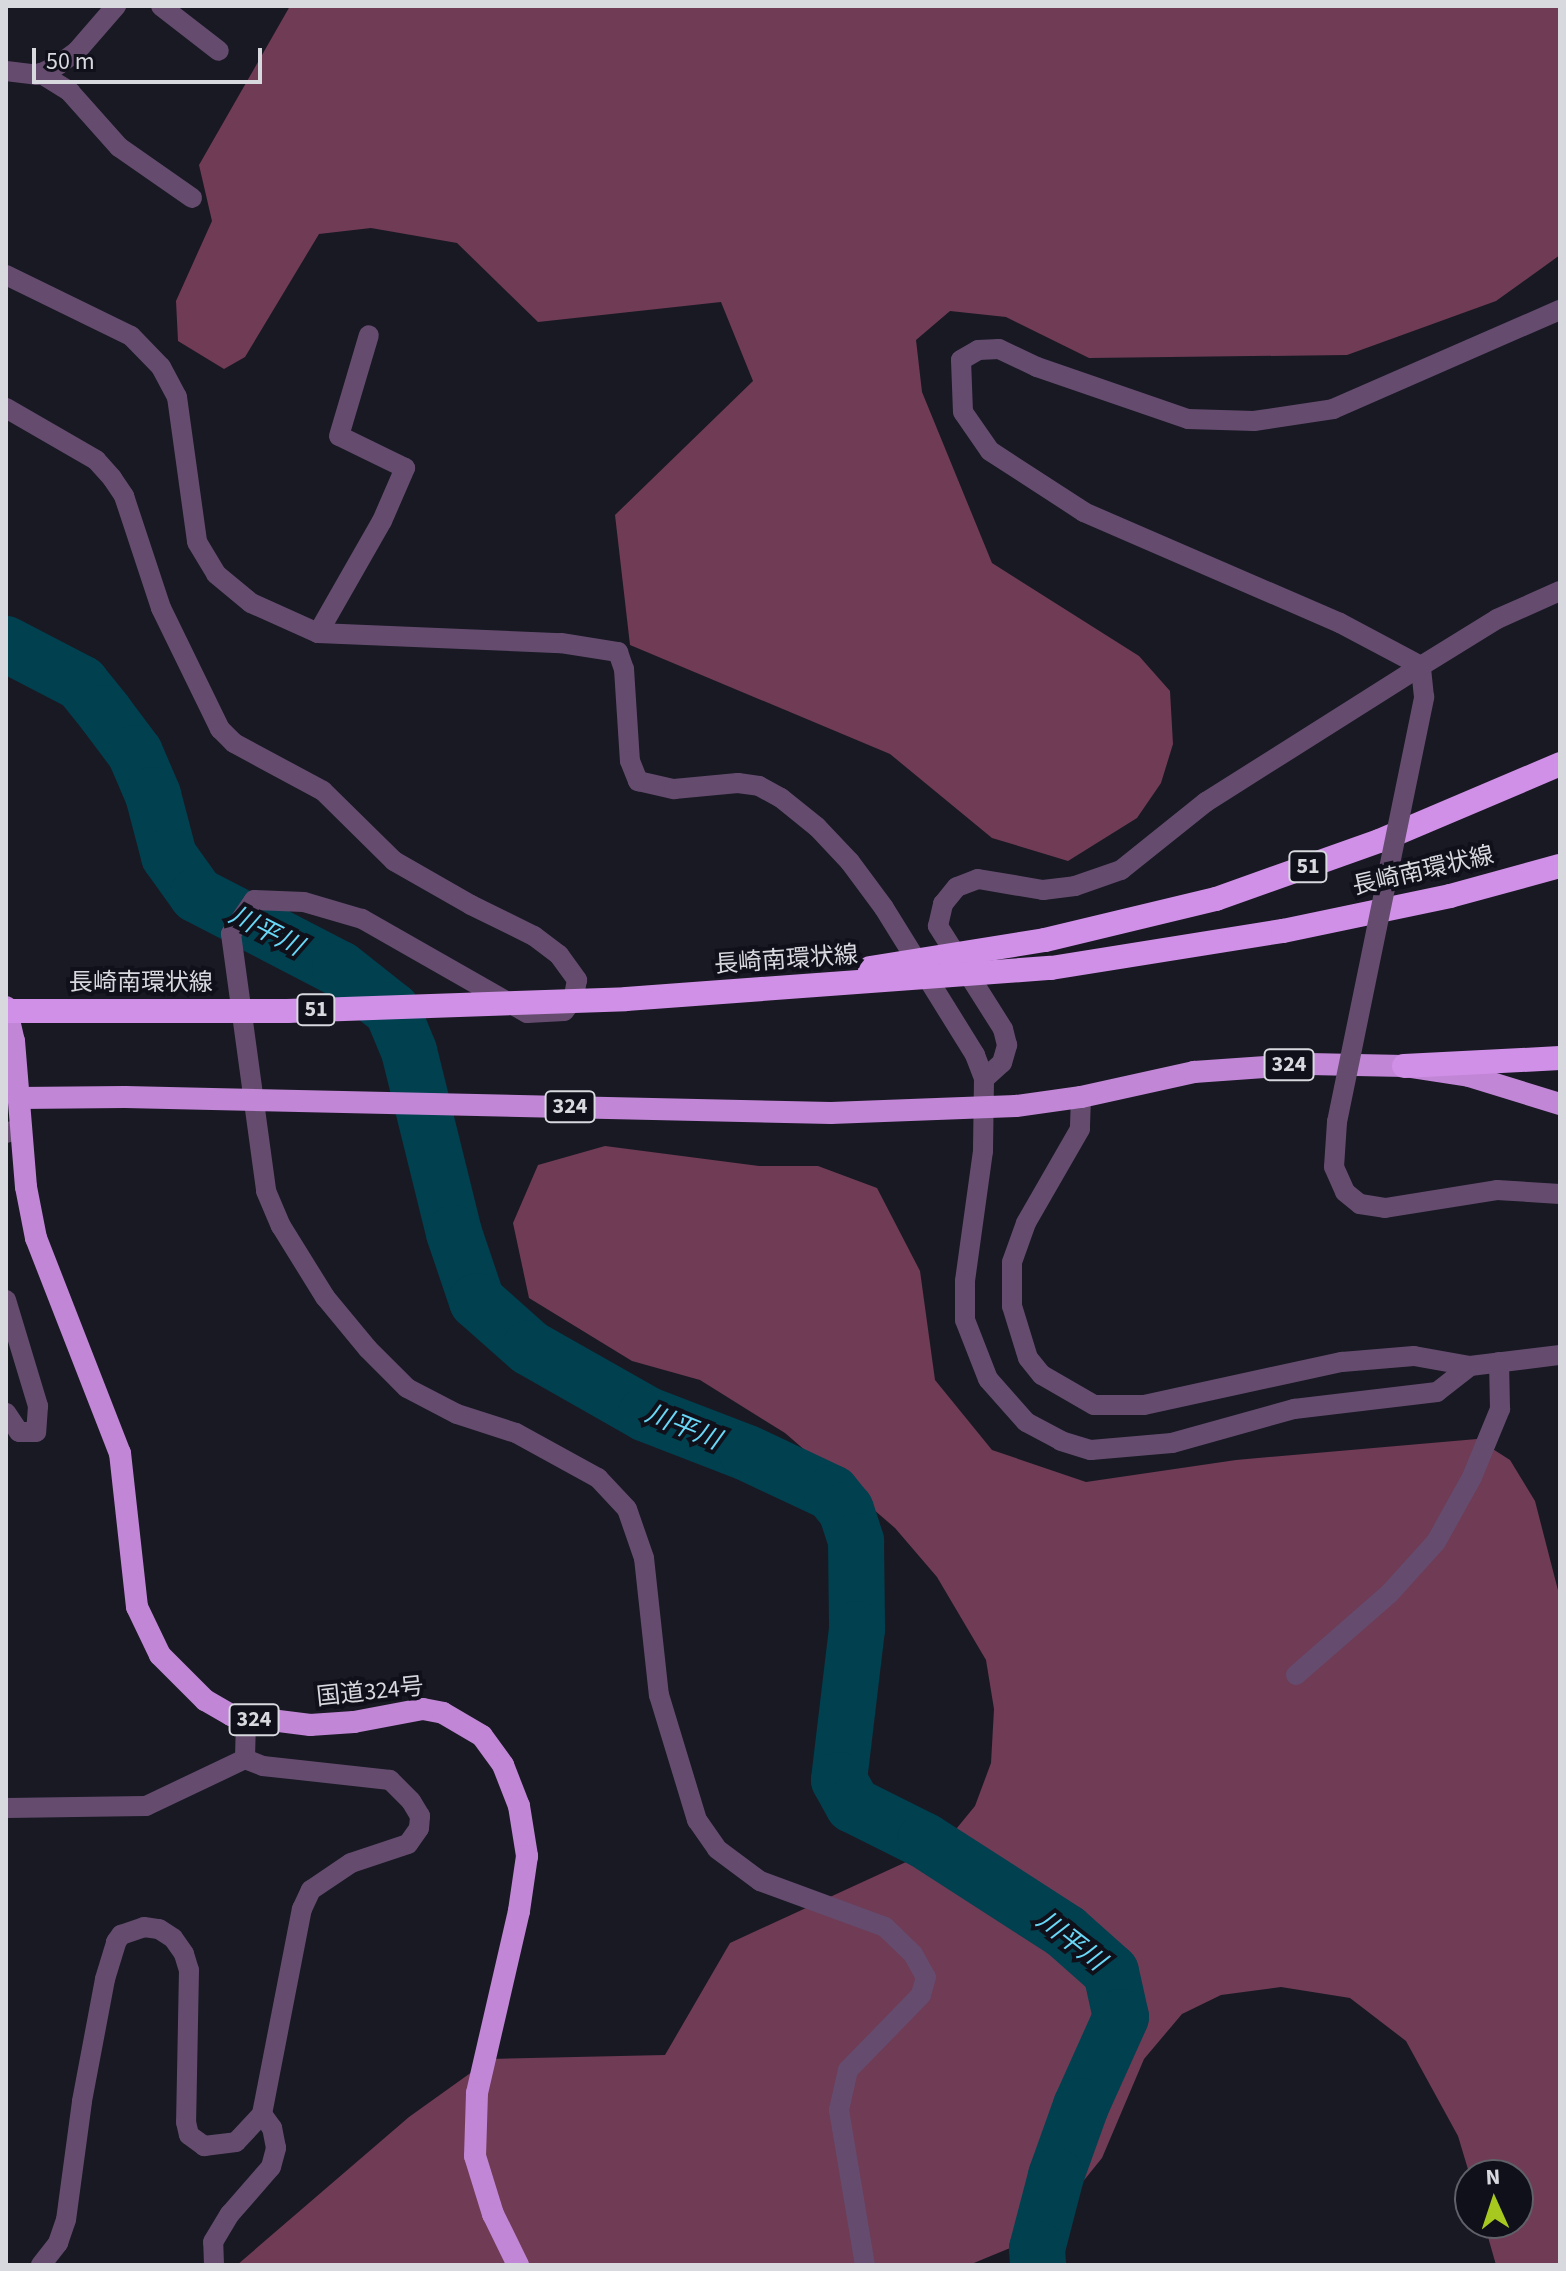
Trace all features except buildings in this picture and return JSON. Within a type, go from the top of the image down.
[{"type":"highway","name":"51","points":[[626,999],[835,974],[1045,940],[1231,894],[1379,841],[1560,764]]},
{"type":"highway","name":"長崎南環状線","points":[[6,1009],[287,1011],[626,999],[1051,968],[1106,962],[1389,909],[1560,866]]},
{"type":"highway","name":"51","points":[[1106,962],[1289,941],[1560,884]]},
{"type":"highway","name":"国道324号","points":[[6,1009],[14,1041],[19,1098],[14,1130],[36,1238],[120,1453],[137,1607],[160,1655],[205,1700],[231,1715],[310,1725],[354,1722],[423,1709],[443,1713],[482,1736],[503,1765],[519,1806],[527,1856],[519,1911],[477,2093],[475,2156],[493,2214],[518,2265]]},
{"type":"highway","points":[[1404,1066],[1560,1058]]},
{"type":"highway","name":"324","points":[[19,1098],[125,1097],[831,1113],[1016,1106],[1081,1097],[1194,1072],[1249,1067],[1404,1066],[1469,1076],[1560,1104]]},
{"type":"street","points":[[40,73],[77,51],[116,6]]},
{"type":"street","points":[[161,6],[219,51]]},
{"type":"street","points":[[6,71],[40,73],[70,92],[119,147],[192,198]]},
{"type":"street","points":[[6,275],[131,336],[161,367],[177,397],[197,542],[216,574],[251,603],[318,633],[561,643],[618,652],[624,669],[630,761],[638,781],[674,789],[738,783],[759,786],[781,798],[817,827],[850,862],[884,908],[975,1055],[984,1079],[983,1151],[965,1281],[965,1320],[988,1379],[1026,1422],[1061,1441],[1091,1450],[1172,1443],[1294,1409],[1437,1392],[1470,1366]]},
{"type":"street","points":[[1421,666],[1340,623],[1084,512],[990,451],[963,412],[961,360],[978,350],[999,349],[1037,367],[1188,419],[1254,421],[1333,409],[1560,310]]},
{"type":"street","points":[[318,633],[382,521],[405,468],[339,436],[369,335]]},
{"type":"street","points":[[6,408],[96,460],[112,478],[124,496],[161,608],[220,729],[234,743],[323,791],[394,861],[471,905],[534,936],[559,955],[577,980],[573,1000],[564,1011],[527,1013],[362,919],[304,902],[254,900],[231,934],[266,1191],[281,1226],[325,1297],[368,1349],[407,1388],[457,1414],[516,1433],[598,1478],[627,1509],[647,1573],[659,1695],[697,1820],[717,1849],[760,1881],[885,1927],[913,1954],[926,1977],[921,1995],[848,2070],[839,2110],[865,2265]]},
{"type":"street","points":[[984,1079],[1002,1063],[1007,1045],[1003,1029],[938,926],[943,904],[957,887],[978,879],[1043,890],[1075,886],[1121,870],[1206,802],[1497,619],[1560,591]]},
{"type":"street","points":[[1421,666],[1424,697],[1337,1122],[1334,1167],[1345,1192],[1360,1204],[1385,1208],[1497,1190],[1560,1194]]},
{"type":"street","points":[[1081,1097],[1080,1129],[1026,1223],[1012,1262],[1012,1306],[1028,1358],[1042,1375],[1094,1405],[1144,1405],[1342,1362],[1414,1356],[1470,1366],[1560,1355]]},
{"type":"street","points":[[6,1300],[38,1406],[36,1432],[19,1432],[6,1413]]},
{"type":"street","points":[[1296,1675],[1389,1594],[1436,1542],[1472,1477],[1500,1409],[1499,1362]]},
{"type":"street","points":[[245,1759],[246,1719]]},
{"type":"street","points":[[6,1808],[146,1806],[245,1759],[263,1766],[390,1780],[411,1801],[420,1816],[419,1828],[408,1844],[351,1863],[311,1890],[302,1909],[262,2114],[236,2142],[204,2146],[189,2135],[186,2122],[189,1970],[184,1954],[173,1938],[159,1929],[144,1927],[121,1935],[116,1942],[102,1994],[82,2101],[66,2220],[58,2243],[41,2265]]},
{"type":"street","points":[[214,2265],[213,2242],[230,2214],[271,2167],[276,2148],[272,2128],[262,2114]]},
{"type":"shaded area","points":[[290,6],[1560,6],[1560,255],[1496,301],[1347,355],[1089,358],[1006,317],[950,311],[916,340],[922,392],[992,563],[1139,656],[1170,691],[1173,744],[1161,783],[1137,818],[1068,861],[992,838],[890,754],[630,645],[615,515],[753,381],[721,302],[538,322],[457,243],[371,228],[319,234],[245,357],[224,369],[178,341],[176,301],[212,221],[199,165]]},
{"type":"shaded area","points":[[605,1146],[759,1166],[818,1166],[877,1188],[920,1271],[935,1380],[992,1450],[1086,1482],[1236,1460],[1477,1439],[1510,1460],[1535,1501],[1560,1598],[1560,2265],[1496,2265],[1489,2239],[1534,2239],[1534,2159],[1465,2159],[1458,2136],[1406,2041],[1350,1998],[1281,1987],[1221,1995],[1182,2014],[1144,2059],[1102,2158],[1064,2205],[1020,2244],[969,2265],[237,2265],[409,2117],[490,2059],[665,2055],[730,1943],[943,1845],[975,1806],[991,1763],[994,1709],[986,1660],[937,1577],[895,1528],[785,1433],[700,1380],[632,1361],[529,1298],[513,1223],[538,1165]]},
{"type":"waterway","name":"川平川","points":[[6,644],[81,683],[105,713],[135,753],[153,795],[169,856],[197,895],[340,969],[392,1010],[409,1051],[454,1233],[477,1301],[530,1348],[646,1414],[747,1453],[832,1493],[846,1510],[856,1541],[857,1629],[839,1780],[853,1805],[925,1841],[1066,1932],[1111,1972],[1121,2017],[1081,2106],[1056,2176],[1037,2249],[1038,2265]]}]
